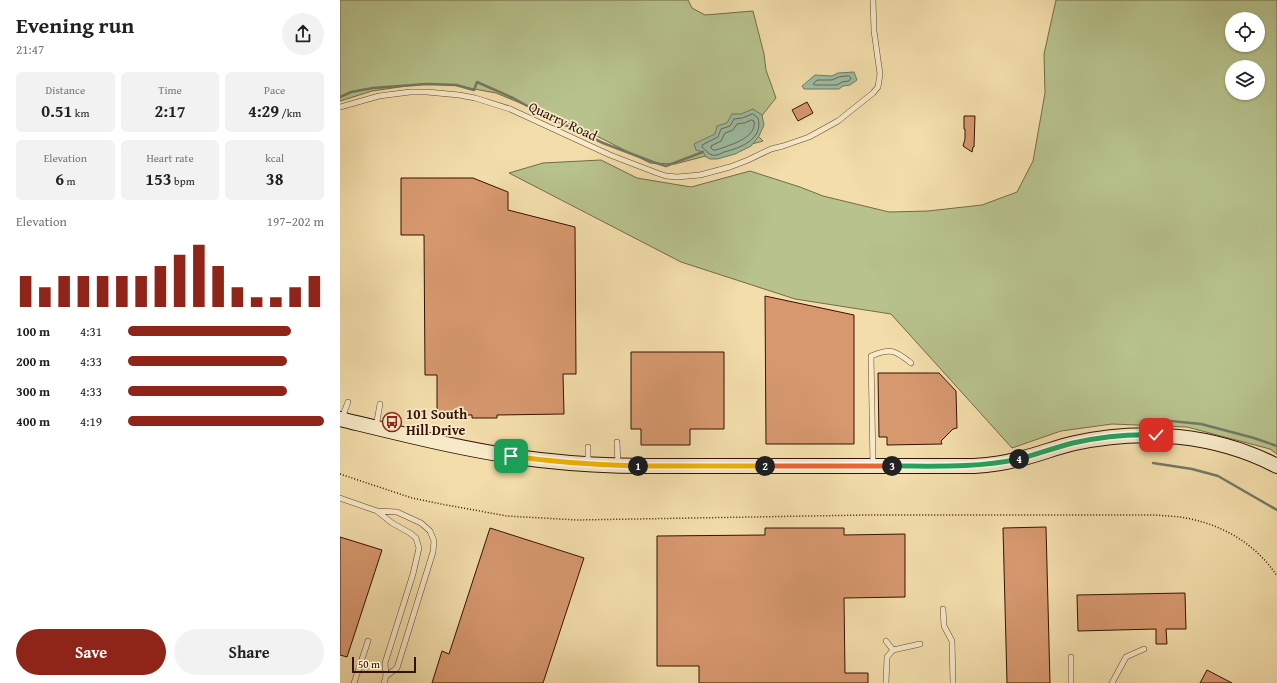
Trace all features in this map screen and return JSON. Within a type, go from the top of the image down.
[{"type":"street","points":[[341,419],[455,446],[496,454],[540,460],[588,464],[970,466],[993,464],[1020,459],[1092,439],[1146,435],[1183,438],[1215,444],[1250,454],[1277,466]]},
{"type":"lane","name":"Quarry Road","points":[[340,107],[379,96],[410,92],[443,92],[464,96],[510,110],[610,155],[666,176],[688,177],[713,172],[748,160],[771,148],[795,143],[809,138],[838,121],[873,93],[878,87],[880,74],[874,31],[873,0]]},
{"type":"lane","points":[[873,466],[871,356],[885,350],[898,353],[911,363]]},
{"type":"lane","points":[[341,419],[348,402]]},
{"type":"lane","points":[[376,428],[380,404]]},
{"type":"lane","points":[[617,442],[618,465]]},
{"type":"lane","points":[[588,447],[588,464]]},
{"type":"lane","points":[[340,498],[377,511],[397,512],[421,523],[430,532],[434,541],[433,552],[397,668],[386,676]]},
{"type":"lane","points":[[377,511],[392,523],[416,538],[419,548],[413,574],[385,663],[386,676],[384,683]]},
{"type":"lane","points":[[943,609],[944,626],[952,641],[953,683]]},
{"type":"lane","points":[[354,683],[368,641]]},
{"type":"lane","points":[[886,641],[894,650]]},
{"type":"lane","points":[[886,683],[887,656],[894,650],[920,644]]},
{"type":"lane","points":[[1112,683],[1126,657],[1144,649]]},
{"type":"lane","points":[[1071,657],[1071,683]]},
{"type":"path","points":[[340,474],[412,498],[441,504],[506,516],[577,520],[867,515],[1155,515],[1185,518],[1227,530],[1245,542],[1260,556],[1277,576]]},
{"type":"shaded area","points":[[340,0],[688,0],[692,8],[705,15],[753,11],[764,54],[766,70],[776,98],[751,129],[763,141],[675,164],[650,163],[587,131],[496,93],[453,85],[420,84],[372,91],[340,101]]},
{"type":"shaded area","points":[[1056,0],[1277,0],[1277,454],[1270,449],[1187,427],[1112,424],[1061,431],[1012,448],[891,314],[795,299],[681,262],[509,173],[543,163],[601,160],[637,178],[691,187],[750,171],[823,196],[889,212],[928,211],[982,205],[1017,192],[1033,161],[1045,93],[1044,54]]},
{"type":"water","points":[[854,72],[857,80],[850,85],[843,86],[839,89],[804,89],[802,86],[815,75],[832,76],[838,73]]},
{"type":"water","points":[[753,109],[762,115],[764,125],[759,136],[751,146],[735,154],[717,159],[710,159],[706,157],[703,152],[696,150],[694,144],[715,134],[717,126],[727,123],[732,114],[741,114]]},
{"type":"building","points":[[807,102],[813,113],[798,121],[792,110]]},
{"type":"building","points":[[964,116],[975,116],[974,147],[972,152],[963,146],[965,139]]},
{"type":"building","points":[[401,178],[473,178],[508,192],[508,210],[575,227],[576,374],[563,374],[564,414],[497,415],[497,418],[472,418],[472,415],[437,415],[437,375],[425,375],[424,235],[401,235]]},
{"type":"building","points":[[765,296],[854,315],[854,444],[766,444]]},
{"type":"building","points":[[631,352],[724,352],[724,429],[690,429],[690,445],[641,445],[641,429],[631,429]]},
{"type":"building","points":[[878,373],[939,373],[956,391],[957,428],[953,429],[941,441],[942,444],[887,445],[887,437],[879,437]]},
{"type":"building","points":[[1046,527],[1050,683],[1007,683],[1003,528]]},
{"type":"building","points":[[490,528],[584,558],[543,683],[432,683],[442,651],[449,654]]},
{"type":"building","points":[[765,528],[844,528],[844,535],[905,534],[905,597],[844,598],[845,673],[868,673],[868,683],[699,683],[699,666],[657,666],[657,536],[765,535]]},
{"type":"building","points":[[340,537],[382,550],[347,657],[340,655]]},
{"type":"building","points":[[1185,593],[1186,629],[1166,629],[1167,644],[1156,644],[1156,629],[1078,631],[1077,595]]},
{"type":"building","points":[[1207,670],[1232,683],[1200,683]]},
{"type":"waterway","points":[[340,97],[351,92],[373,88],[427,84],[456,85],[474,90],[477,82],[513,98],[540,113],[603,143],[653,162],[666,166],[703,152]]},
{"type":"waterway","points":[[1171,421],[1201,424],[1254,438],[1277,446]]},
{"type":"waterway","points":[[1153,463],[1192,469],[1218,476],[1277,510]]},
{"type":"place","name":"101 South Hill Drive","points":[[392,422]]},
{"type":"route","points":[[511,456],[540,460],[630,466],[974,466],[1002,463],[1020,459],[1092,439],[1156,435]]}]
